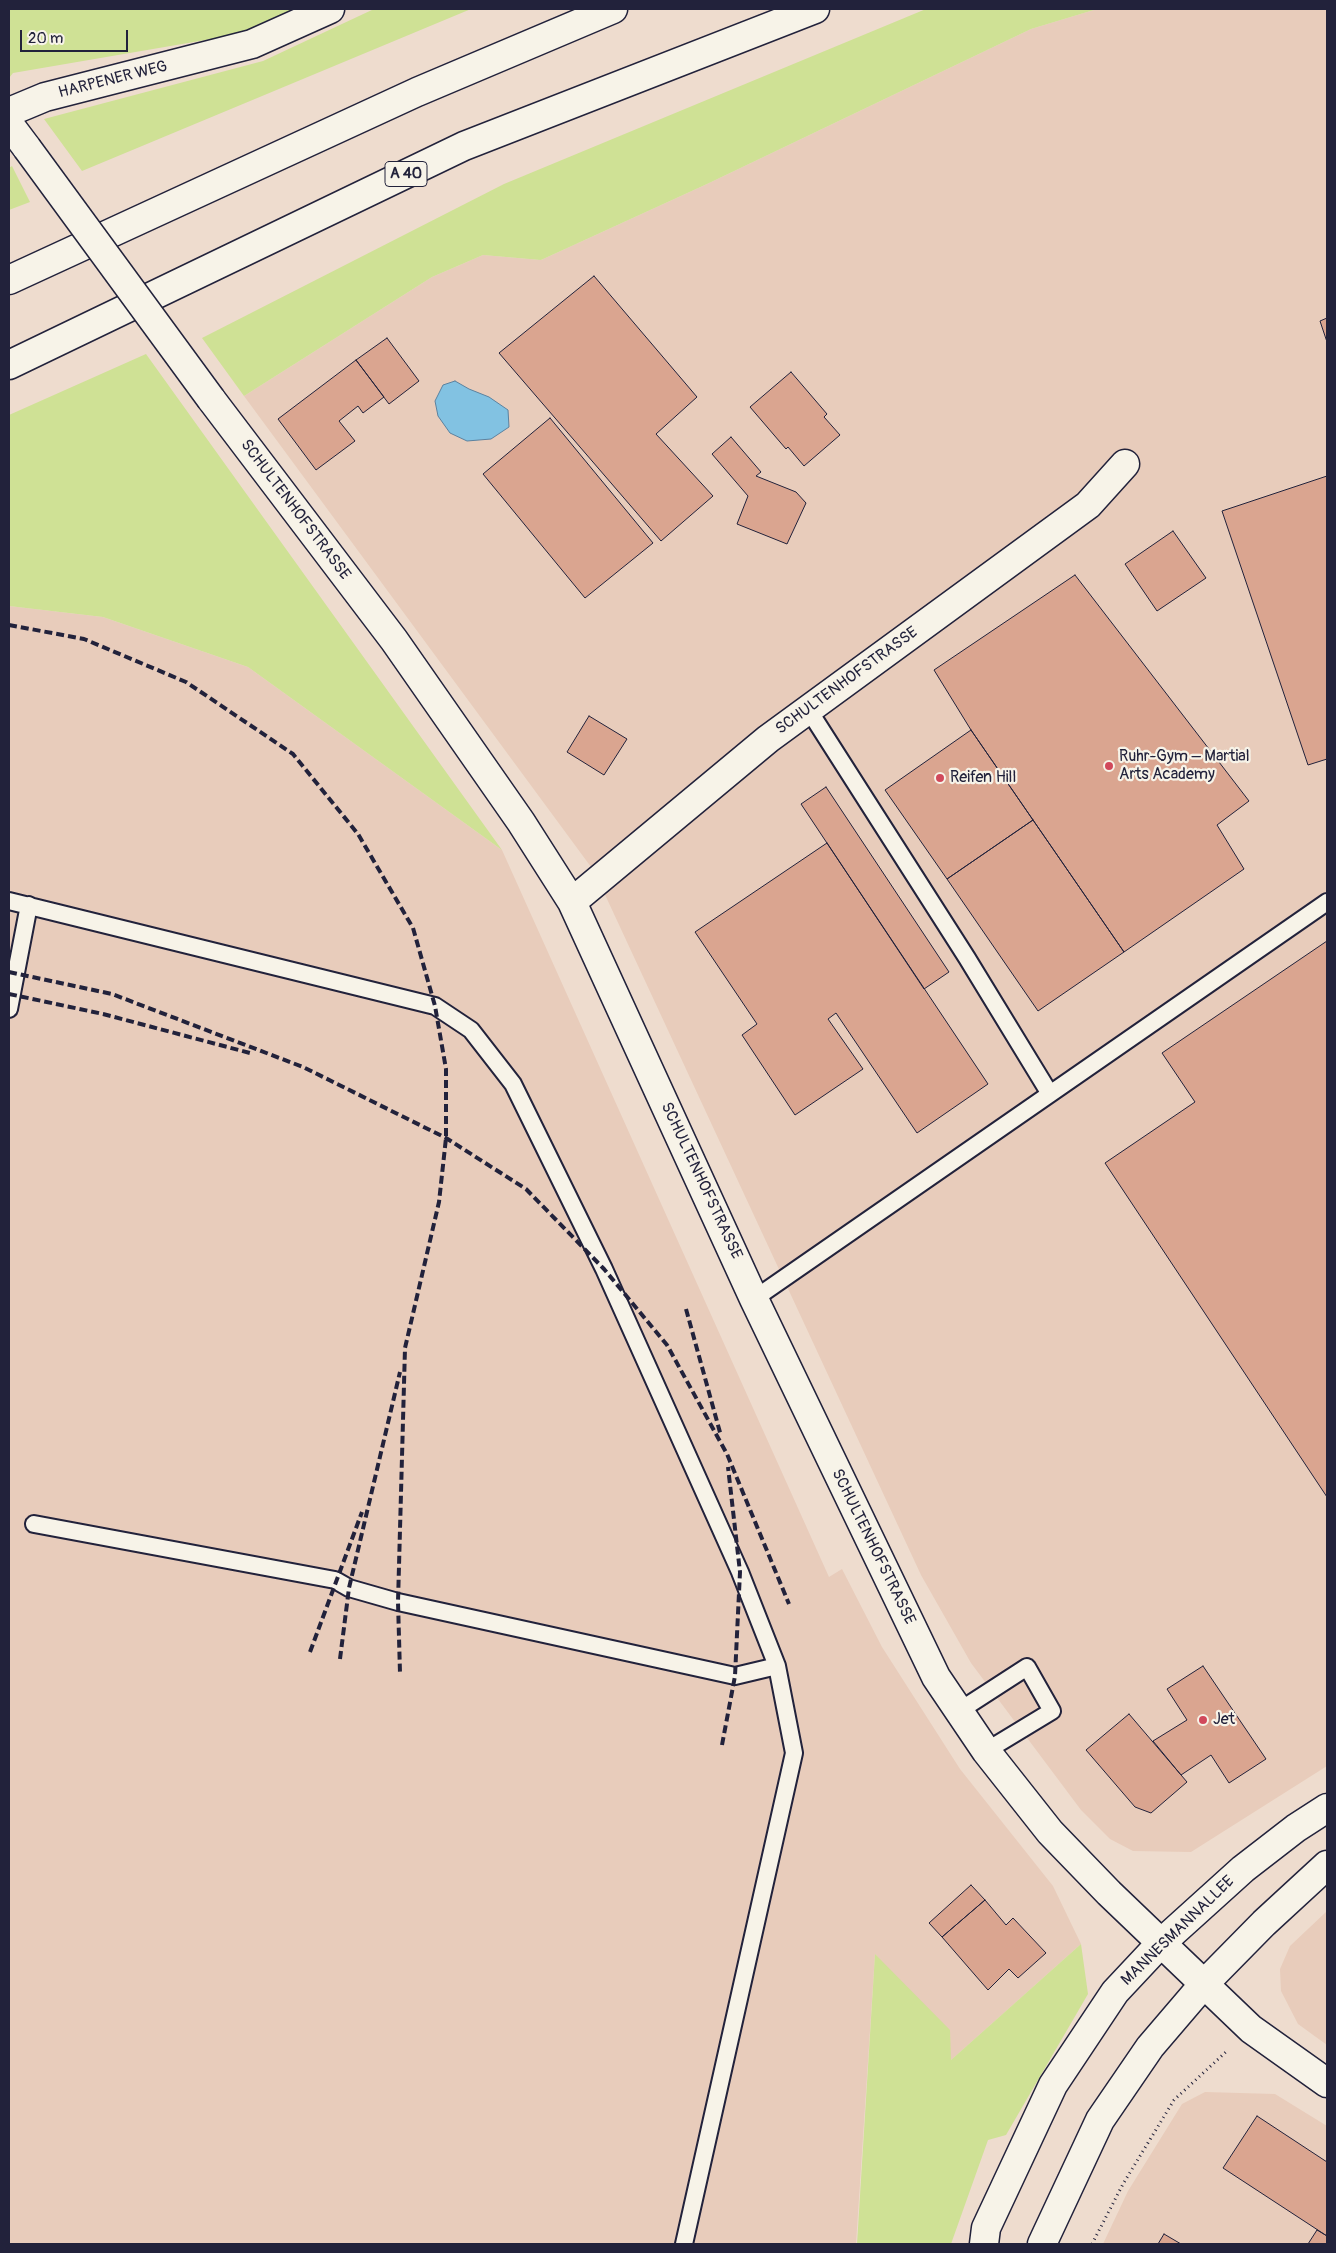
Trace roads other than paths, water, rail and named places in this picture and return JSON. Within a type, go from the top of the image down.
[{"type":"main road","name":"HARPENER WEG","points":[[9,112],[45,97],[252,44],[330,9]]},
{"type":"main road","points":[[9,280],[417,92],[613,9]]},
{"type":"main road","name":"A 40","points":[[9,365],[464,146],[815,9]]},
{"type":"main road","name":"SCHULTENHOFSTRASSE","points":[[9,124],[212,400],[394,640],[520,822],[572,902],[754,1299],[936,1677],[986,1751],[1050,1832],[1203,1985],[1252,2029],[1327,2083]]},
{"type":"main road","name":"SCHULTENHOFSTRASSE","points":[[572,902],[768,738],[1088,505],[1125,464]]},
{"type":"main road","name":"MANNESMANNALLEE","points":[[984,2244],[986,2228],[1053,2085],[1115,1992],[1160,1944],[1243,1869],[1296,1828],[1327,1808]]},
{"type":"main road","points":[[1042,2244],[1100,2120],[1150,2047],[1203,1985],[1264,1923],[1327,1865]]},
{"type":"lane","points":[[808,709],[967,958],[1050,1094]]},
{"type":"lane","points":[[9,901],[435,1006],[471,1030],[513,1084],[604,1269],[740,1572],[777,1666],[794,1753],[684,2244]]},
{"type":"lane","points":[[754,1299],[1327,902]]},
{"type":"lane","points":[[9,1009],[29,905]]},
{"type":"lane","points":[[34,1524],[336,1580],[349,1588],[398,1602],[735,1676],[777,1666]]},
{"type":"lane","points":[[959,1710],[1027,1667],[1052,1711],[986,1751]]},
{"type":"water","points":[[455,381],[489,397],[508,410],[509,427],[491,439],[467,441],[450,433],[438,416],[435,401],[443,385]]},
{"type":"railway","points":[[9,625],[84,639],[186,682],[293,754],[358,834],[413,928],[435,1006],[446,1069],[446,1138],[439,1202],[405,1348],[398,1602],[400,1673]]},
{"type":"railway","points":[[9,972],[112,994],[303,1067],[446,1138],[526,1189],[604,1269],[667,1345],[727,1454],[789,1604]]},
{"type":"railway","points":[[9,994],[103,1014],[250,1053]]},
{"type":"railway","points":[[686,1309],[721,1436]]},
{"type":"railway","points":[[340,1659],[349,1588],[400,1372]]},
{"type":"railway","points":[[722,1745],[735,1676],[740,1572],[728,1467]]},
{"type":"railway","points":[[310,1652],[362,1512]]},
{"type":"place","name":"Ruhr-Gym – Martial Arts Academy","points":[[1109,766]]},
{"type":"place","name":"Reifen Hill","points":[[940,778]]},
{"type":"place","name":"Jet","points":[[1203,1720]]}]
